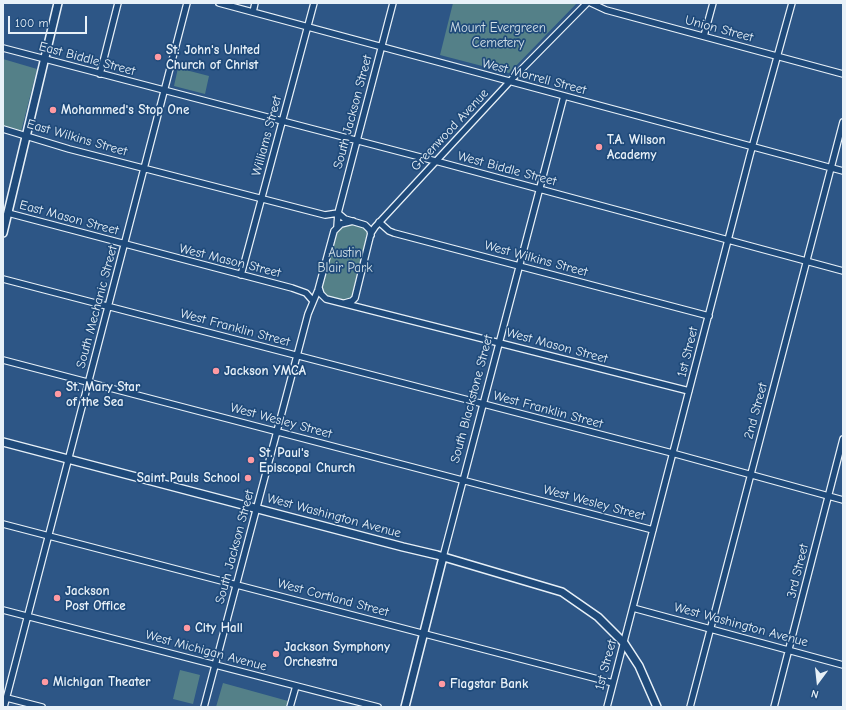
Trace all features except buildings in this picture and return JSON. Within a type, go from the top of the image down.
[{"type":"main road","points":[[3,233],[46,59],[58,3]]},
{"type":"main road","points":[[56,14],[62,3]]},
{"type":"main road","name":"West Washington Avenue","points":[[3,442],[443,557],[552,589],[569,596],[587,608],[608,626],[624,643],[639,666],[657,707]]},
{"type":"main road","name":"South Blackstone Street","points":[[405,707],[443,557]]},
{"type":"street","points":[[100,74],[118,3]]},
{"type":"street","name":"South Mechanic Street","points":[[4,707],[187,3]]},
{"type":"street","name":"West Morrell Street","points":[[219,3],[752,148],[843,171]]},
{"type":"street","points":[[253,12],[255,3]]},
{"type":"street","name":"Williams Street","points":[[241,275],[314,3]]},
{"type":"street","name":"South Jackson Street","points":[[204,707],[297,356],[313,301],[320,286],[333,234],[337,227],[338,213],[356,141],[393,3]]},
{"type":"street","name":"Greenwood Avenue","points":[[354,298],[370,237],[379,222],[510,82],[587,3]]},
{"type":"street","name":"Union Street","points":[[591,3],[606,10],[843,74]]},
{"type":"street","points":[[704,36],[713,3]]},
{"type":"street","name":"1st Street","points":[[607,707],[752,148],[792,3]]},
{"type":"street","name":"East Biddle Street","points":[[3,48],[165,91]]},
{"type":"street","name":"West Biddle Street","points":[[165,91],[436,161],[843,271]]},
{"type":"street","name":"South Blackstone Street","points":[[443,557],[564,96]]},
{"type":"street","name":"2nd Street","points":[[690,707],[843,122]]},
{"type":"street","name":"East Wilkins Street","points":[[3,129],[145,168]]},
{"type":"street","points":[[145,168],[325,215],[338,213],[352,221],[362,224],[371,225],[379,222]]},
{"type":"street","name":"East Mason Street","points":[[8,213],[125,245]]},
{"type":"street","points":[[337,227],[343,223],[352,221]]},
{"type":"street","name":"West Wilkins Street","points":[[379,222],[391,232],[709,316]]},
{"type":"street","points":[[362,224],[370,230],[370,237]]},
{"type":"street","name":"West Mason Street","points":[[125,245],[299,290],[308,295],[313,301],[319,298],[360,306],[689,392]]},
{"type":"street","name":"West Franklin Street","points":[[3,279],[672,453],[750,476],[843,500]]},
{"type":"street","points":[[320,286],[321,294],[326,299]]},
{"type":"street","points":[[345,303],[352,301],[354,298],[360,306]]},
{"type":"street","name":"West Wesley Street","points":[[3,360],[653,530]]},
{"type":"street","name":"3rd Street","points":[[774,707],[843,440]]},
{"type":"street","name":"West Cortland Street","points":[[3,524],[613,683]]},
{"type":"street","name":"West Washington Avenue","points":[[633,608],[843,665]]},
{"type":"street","name":"West Michigan Avenue","points":[[3,610],[378,707]]},
{"type":"street","points":[[290,707],[296,686]]},
{"type":"street","points":[[6,698],[42,707]]},
{"type":"green space","name":"Mount Evergreen Cemetery","points":[[453,3],[577,3],[509,73],[440,55]]},
{"type":"green space","points":[[3,59],[37,69],[21,132],[3,127]]},
{"type":"green space","points":[[178,68],[209,76],[205,94],[174,86]]},
{"type":"green space","name":"Austin Blair Park","points":[[353,221],[370,230],[355,298],[350,302],[324,297],[320,283],[335,229]]},
{"type":"green space","points":[[180,670],[200,675],[193,704],[173,699]]},
{"type":"green space","points":[[223,683],[288,701],[286,707],[216,707]]},
{"type":"place","name":"St. John's United Church of Christ","points":[[158,57]]},
{"type":"place","name":"Mohammed's Stop One","points":[[53,110]]},
{"type":"place","name":"T.A. Wilson Academy","points":[[599,147]]},
{"type":"place","name":"Jackson YMCA","points":[[216,371]]},
{"type":"place","name":"St. Mary Star of the Sea","points":[[58,394]]},
{"type":"place","name":"St. Paul's Episcopal Church","points":[[251,460]]},
{"type":"place","name":"Saint Pauls School","points":[[248,478]]},
{"type":"place","name":"Jackson Post Office","points":[[57,598]]},
{"type":"place","name":"City Hall","points":[[187,628]]},
{"type":"place","name":"Jackson Symphony Orchestra","points":[[276,654]]},
{"type":"place","name":"Michigan Theater","points":[[45,682]]},
{"type":"place","name":"Flagstar Bank","points":[[442,684]]}]
